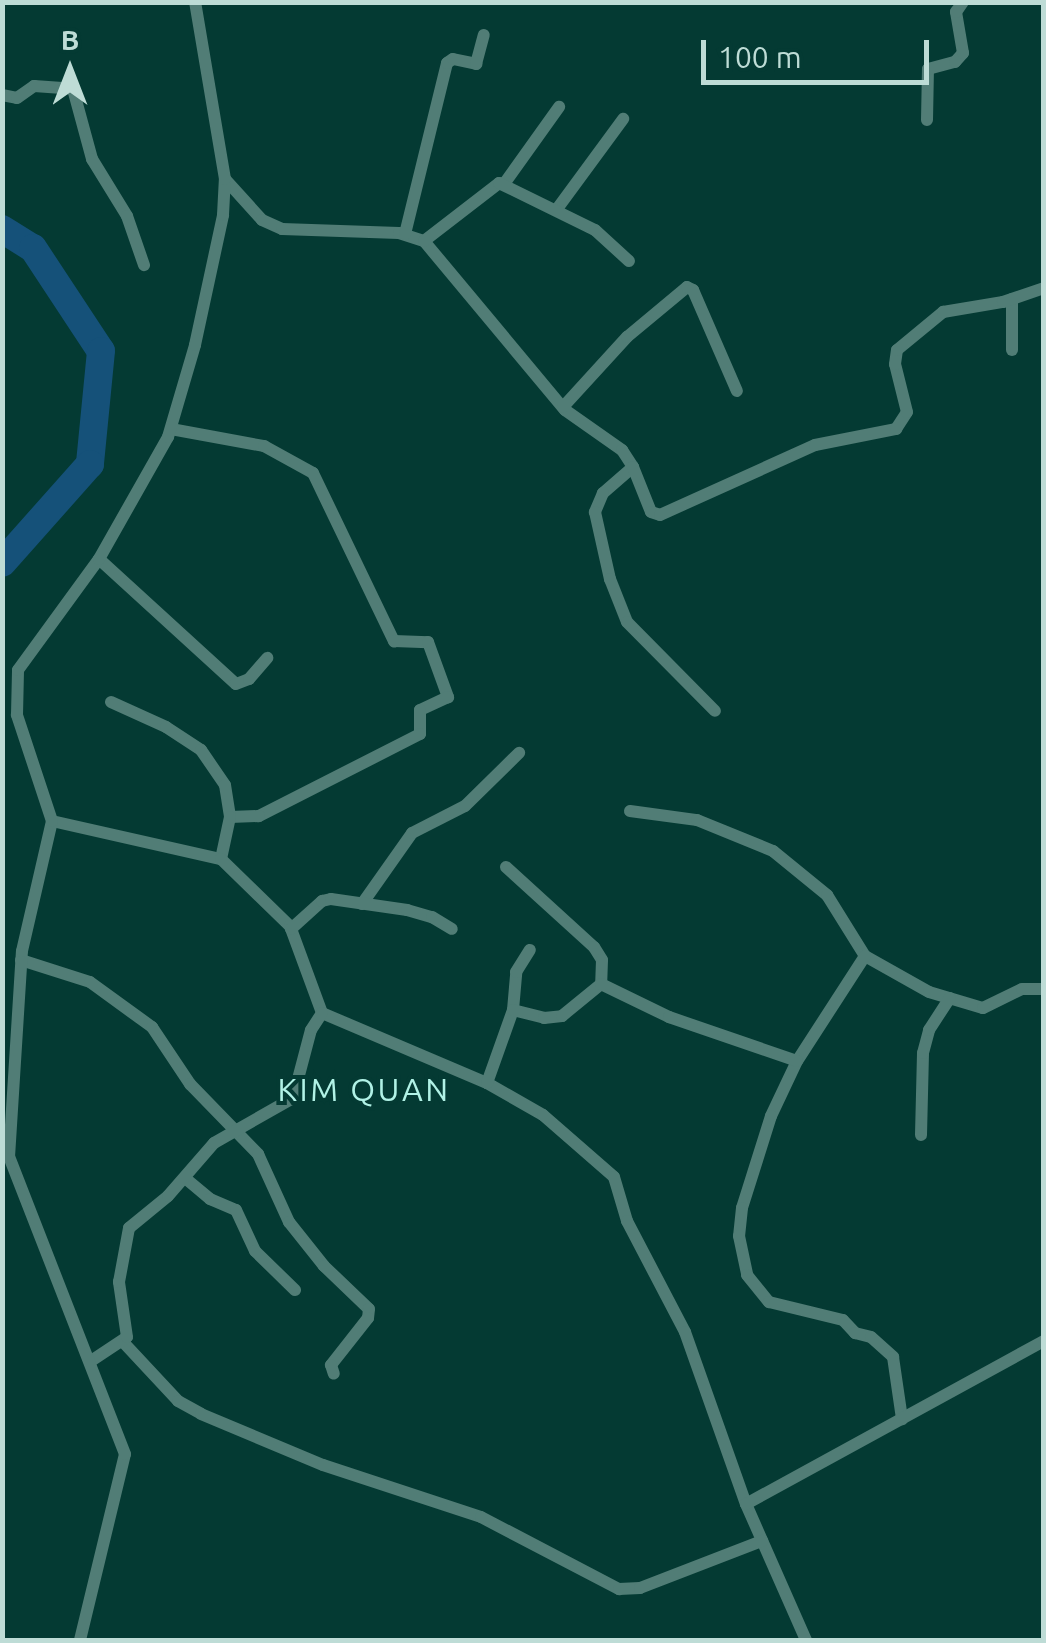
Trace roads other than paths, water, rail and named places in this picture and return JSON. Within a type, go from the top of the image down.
[{"type":"street","points":[[80,1640],[125,1454],[9,1157],[21,960],[52,821],[7,714],[18,670],[99,559],[171,429],[219,234],[224,180],[195,2]]},
{"type":"street","points":[[928,120],[928,69],[955,62],[963,53],[956,12],[963,2]]},
{"type":"street","points":[[405,234],[447,63],[453,58],[476,64],[484,34]]},
{"type":"street","points":[[2,95],[17,98],[34,86],[73,90],[92,159],[126,216],[144,265]]},
{"type":"street","points":[[504,184],[559,107]]},
{"type":"street","points":[[557,209],[623,119]]},
{"type":"street","points":[[224,180],[262,220],[282,229],[405,234],[424,241],[563,407],[590,431],[622,450],[650,512],[660,515],[833,439],[896,429],[907,412],[895,364],[897,350],[943,312],[1012,299],[1044,288]]},
{"type":"street","points":[[424,241],[492,186],[504,184],[595,230],[629,262]]},
{"type":"street","points":[[563,407],[628,337],[687,287],[692,290],[737,391]]},
{"type":"street","points":[[1012,299],[1012,350]]},
{"type":"street","points":[[171,429],[264,446],[313,474],[394,641],[428,642],[448,698],[420,710],[420,734],[258,816],[230,817]]},
{"type":"street","points":[[633,468],[597,501],[595,522],[610,579],[628,622],[715,711]]},
{"type":"street","points":[[99,559],[236,684],[243,684],[267,658]]},
{"type":"street","points":[[111,702],[166,727],[202,750],[226,786],[230,817],[221,859]]},
{"type":"street","points":[[362,904],[396,849],[412,833],[465,806],[519,753]]},
{"type":"street","points":[[630,811],[697,820],[773,850],[827,895],[866,956],[929,992],[983,1008],[1022,989],[1044,989]]},
{"type":"street","points":[[52,821],[221,859],[291,929],[322,1012],[486,1083],[543,1116],[614,1177],[627,1221],[685,1332],[746,1504],[806,1640]]},
{"type":"street","points":[[506,868],[594,948],[602,960],[601,984],[562,1016],[544,1018],[514,1010]]},
{"type":"street","points":[[291,929],[322,901],[432,917],[452,929]]},
{"type":"street","points":[[486,1083],[514,1010],[516,972],[530,950]]},
{"type":"street","points":[[866,956],[798,1061],[759,1149],[752,1188],[739,1220],[747,1274],[769,1302],[788,1310],[838,1317],[855,1333],[874,1339],[898,1364],[902,1419]]},
{"type":"street","points":[[21,960],[90,982],[152,1028],[190,1084],[236,1128],[265,1166],[289,1222],[324,1266],[369,1309],[368,1318],[331,1364],[334,1374]]},
{"type":"street","points":[[601,984],[668,1017],[798,1061]]},
{"type":"street","points":[[921,1135],[923,1053],[929,1030],[950,998]]},
{"type":"street","points":[[91,1361],[124,1343],[127,1334],[119,1282],[128,1232],[185,1178],[214,1143],[293,1098],[311,1030],[322,1012]]},
{"type":"street","points":[[185,1178],[210,1198],[236,1210],[255,1251],[295,1290]]},
{"type":"street","points":[[746,1504],[1044,1341]]},
{"type":"street","points":[[124,1343],[178,1401],[202,1414],[323,1465],[481,1517],[619,1590],[640,1588],[762,1541]]},
{"type":"waterway","points":[[2,229],[33,248],[101,351],[90,464],[2,563]]},
{"type":"district","name":"KIM QUAN","points":[[364,1089]]}]
